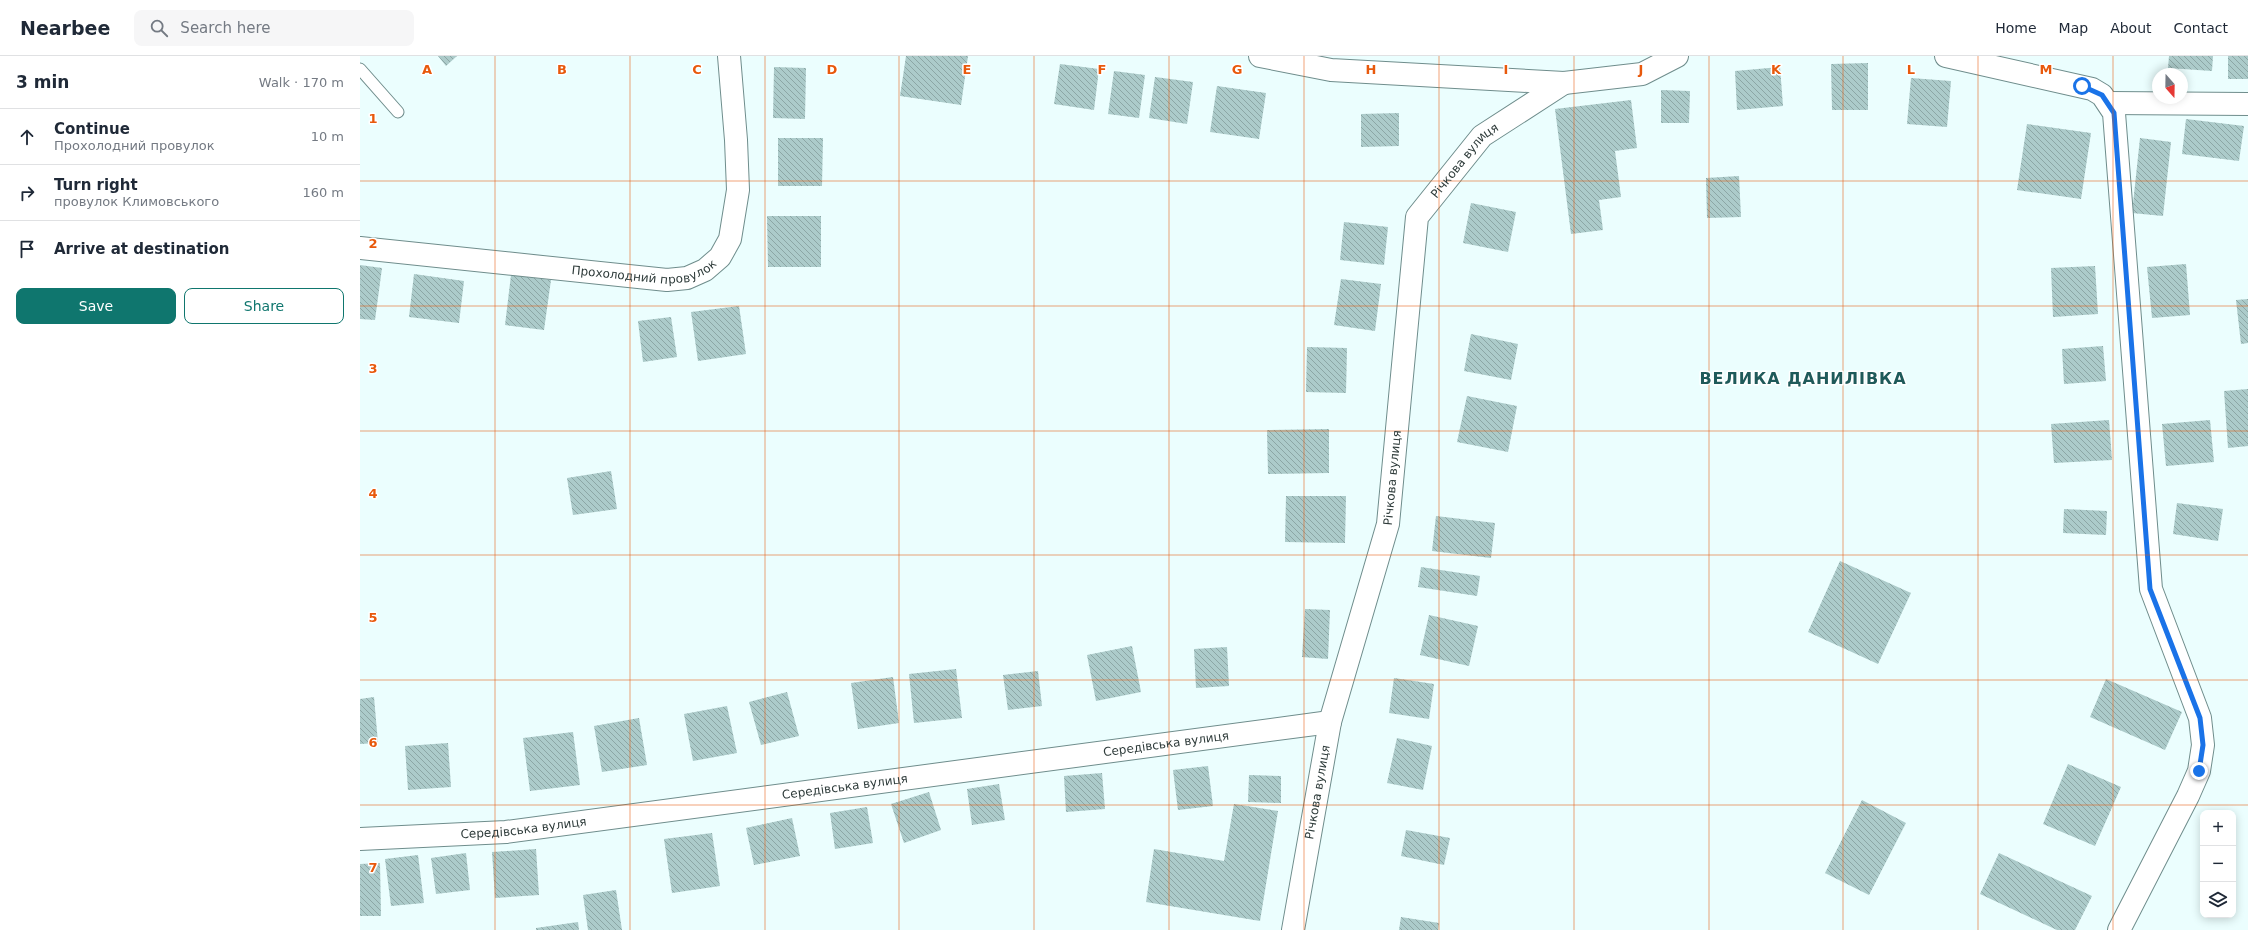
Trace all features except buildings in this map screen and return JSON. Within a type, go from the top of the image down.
[{"type":"street","name":"Прохолодний провулок","points":[[360,248],[667,280],[687,278],[705,270],[720,257],[730,239],[738,190],[736,140],[729,56]]},
{"type":"street","points":[[1260,56],[1331,70],[1564,83],[1642,74],[1677,56]]},
{"type":"street","points":[[1946,56],[2092,89],[2102,95],[2109,103],[2114,113],[2150,589],[2200,718],[2203,745],[2199,771],[2188,796],[2119,930]]},
{"type":"street","name":"Річкова вулиця","points":[[1293,930],[1330,722],[1388,524],[1417,217],[1482,136],[1564,83]]},
{"type":"street","points":[[2109,103],[2248,104]]},
{"type":"street","name":"Середівська вулиця","points":[[360,839],[506,832],[1330,722]]},
{"type":"lane","points":[[360,69],[398,112]]},
{"type":"district","name":"ВЕЛИКА ДАНИЛІВКА","points":[[1803,378]]},
{"type":"route","points":[[2082,86],[2092,89],[2102,95],[2109,103],[2114,113],[2116,124],[2150,589],[2200,718],[2203,745],[2199,771]]}]
